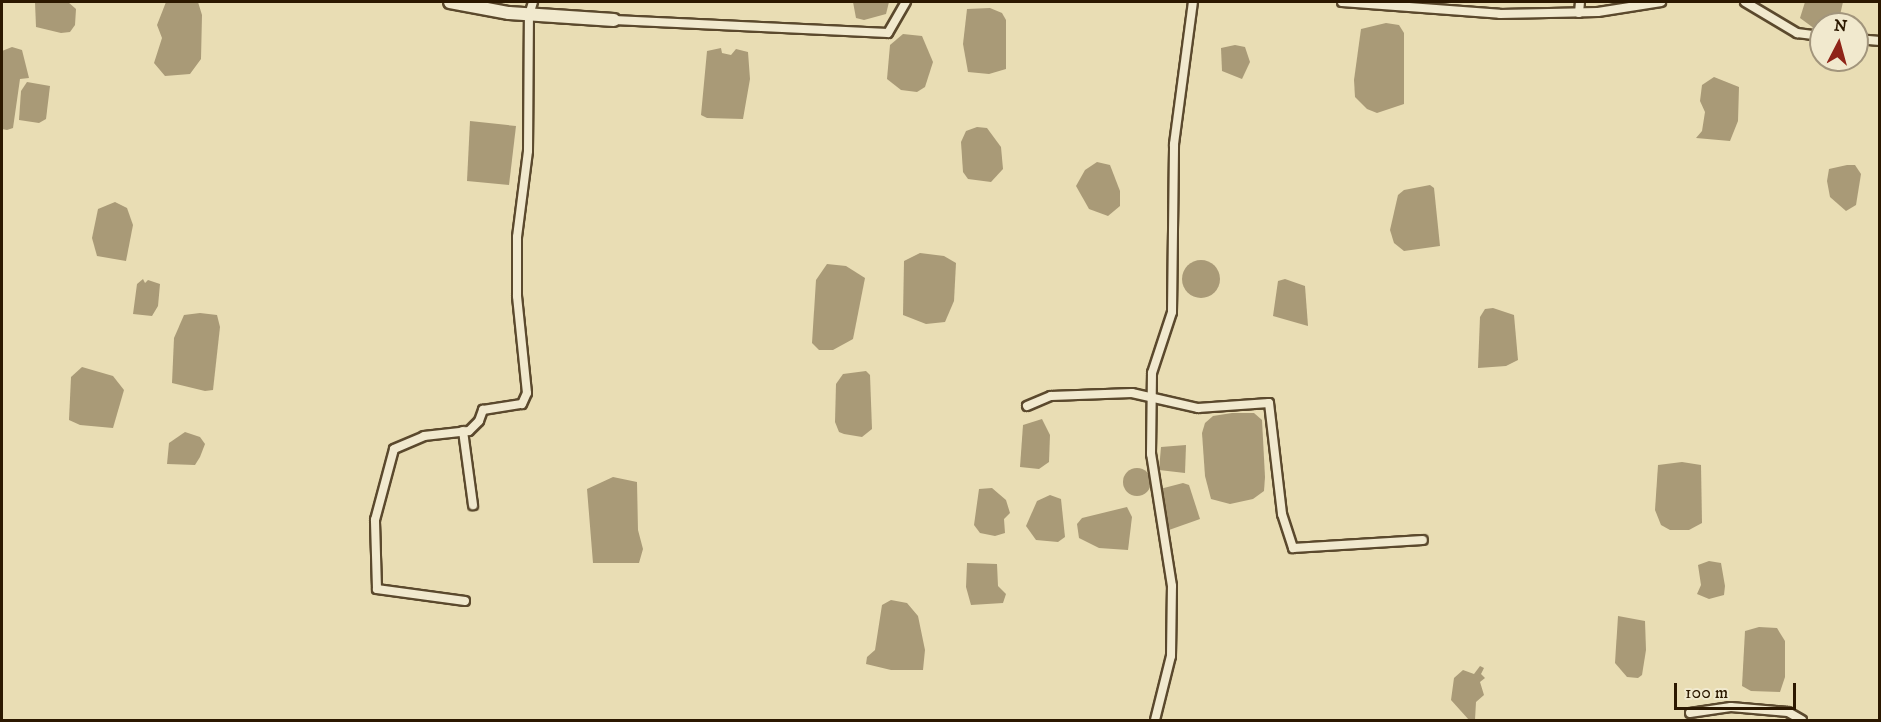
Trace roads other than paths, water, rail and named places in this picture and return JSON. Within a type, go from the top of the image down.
[{"type":"street","points":[[450,2],[529,15],[888,33],[906,2]]},
{"type":"street","points":[[465,601],[377,589],[374,551],[375,520],[391,452],[424,436],[463,431],[479,421],[483,410],[522,404],[527,393],[517,262],[520,196],[528,151],[529,15],[533,2]]},
{"type":"street","points":[[1155,720],[1171,656],[1172,586],[1151,454],[1150,396],[1152,373],[1172,312],[1174,144],[1193,2]]},
{"type":"street","points":[[1342,2],[1500,14],[1579,13],[1661,2]]},
{"type":"street","points":[[1579,13],[1580,2]]},
{"type":"street","points":[[1745,2],[1797,33],[1809,34]]},
{"type":"street","points":[[1027,406],[1051,396],[1077,394],[1150,396],[1198,408],[1269,403],[1282,514],[1293,548],[1423,540]]},
{"type":"street","points":[[463,431],[473,504]]},
{"type":"street","points":[[1690,713],[1731,707],[1788,712],[1802,720]]}]
